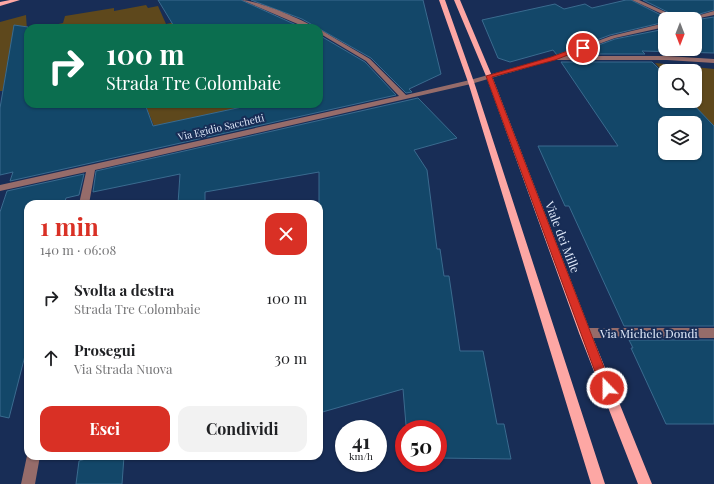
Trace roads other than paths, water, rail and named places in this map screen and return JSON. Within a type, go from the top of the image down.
[{"type":"main road","points":[[0,4],[16,0]]},
{"type":"main road","points":[[442,0],[471,82],[598,484]]},
{"type":"main road","name":"Viale dei Mille","points":[[457,0],[489,76],[585,333],[645,484]]},
{"type":"street","points":[[245,0],[303,24]]},
{"type":"street","points":[[635,0],[662,12]]},
{"type":"street","points":[[702,16],[714,13]]},
{"type":"street","points":[[553,58],[613,37],[658,26]]},
{"type":"street","points":[[323,33],[368,60],[403,96]]},
{"type":"street","points":[[553,58],[667,58],[714,61]]},
{"type":"street","name":"Via Egidio Sacchetti","points":[[0,188],[403,96],[471,82],[553,58]]},
{"type":"street","points":[[85,200],[91,167]]},
{"type":"street","name":"Via Michele Dondi","points":[[585,333],[714,333]]},
{"type":"street","points":[[28,484],[32,460]]}]
